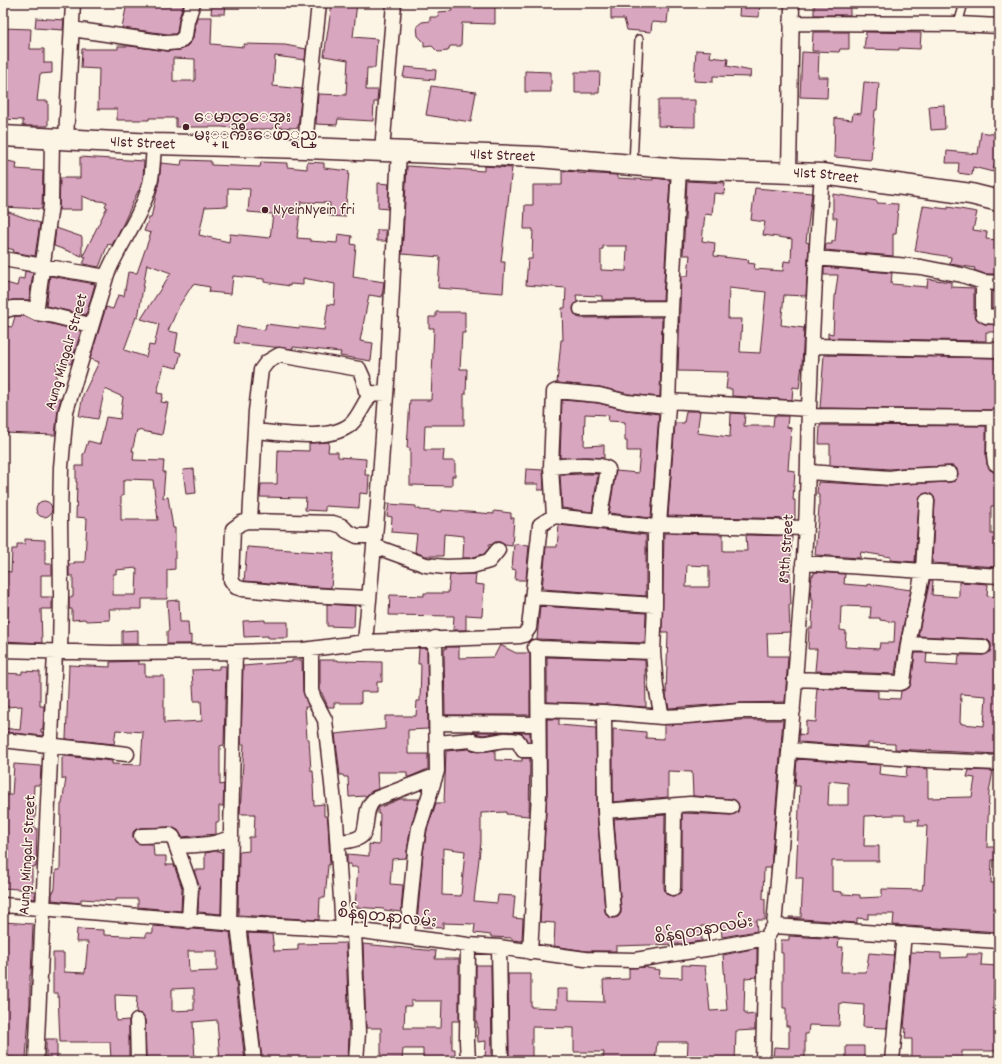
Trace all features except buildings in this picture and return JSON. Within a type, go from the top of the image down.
[{"type":"main road","name":"41st Street","points":[[3,136],[154,144],[538,157],[678,169],[822,174],[971,194],[999,201]]},
{"type":"street","points":[[36,313],[59,139],[72,29],[73,3]]},
{"type":"street","points":[[72,29],[168,43],[178,42],[185,36],[187,21],[193,3]]},
{"type":"street","points":[[305,148],[319,3]]},
{"type":"street","points":[[365,642],[386,394],[394,3]]},
{"type":"street","points":[[789,172],[792,3]]},
{"type":"street","points":[[791,23],[958,24],[999,26]]},
{"type":"street","name":"Aung Mingalr Street","points":[[36,1061],[50,745],[61,595],[61,467],[66,411],[90,325],[111,263],[134,223],[149,187],[154,144]]},
{"type":"street","points":[[662,717],[656,687],[653,652],[657,526],[668,404],[678,169]]},
{"type":"street","name":"89th Street","points":[[774,926],[790,750],[806,528],[809,472],[809,413],[816,258],[822,174]]},
{"type":"street","points":[[816,258],[921,267],[962,275],[983,282],[999,283]]},
{"type":"street","points":[[3,259],[106,277]]},
{"type":"street","points":[[983,282],[983,314],[986,316],[999,317]]},
{"type":"street","points":[[3,311],[12,308],[26,308],[36,313],[90,325]]},
{"type":"street","points":[[581,309],[671,308]]},
{"type":"street","points":[[813,346],[999,350]]},
{"type":"street","points":[[250,521],[256,411],[261,370],[267,362],[279,355],[359,369],[366,391],[386,394]]},
{"type":"street","points":[[554,516],[551,467],[553,394],[556,391],[599,395],[626,402],[809,413],[997,417],[994,456],[995,463],[999,466]]},
{"type":"street","points":[[255,431],[327,435],[342,431],[352,423],[372,393]]},
{"type":"street","points":[[551,467],[590,465],[607,467],[608,469],[599,521]]},
{"type":"street","points":[[809,472],[890,478],[950,474]]},
{"type":"street","points":[[795,679],[900,684],[904,680],[908,644],[923,571],[927,501]]},
{"type":"street","points":[[3,650],[110,653],[235,652],[311,648],[365,642],[435,638],[520,636],[524,635],[529,628],[540,525],[554,516],[657,526],[806,528]]},
{"type":"street","points":[[369,598],[308,595],[242,589],[236,587],[231,580],[233,529],[241,523],[250,521],[333,523],[342,526],[347,531],[357,536],[374,541],[426,565],[446,567],[472,566],[489,560],[498,550]]},
{"type":"street","points":[[803,563],[999,576]]},
{"type":"street","points":[[532,597],[655,604]]},
{"type":"street","points":[[527,631],[535,647],[538,649],[539,793],[530,952]]},
{"type":"street","points":[[407,936],[414,852],[419,828],[437,771],[435,638]]},
{"type":"street","points":[[908,644],[982,647]]},
{"type":"street","points":[[535,647],[653,652]]},
{"type":"street","points":[[311,648],[311,690],[325,720],[349,930],[358,1033],[356,1061]]},
{"type":"street","points":[[235,652],[230,837],[233,924],[254,1061]]},
{"type":"street","points":[[437,723],[604,712],[662,717],[740,711],[793,711]]},
{"type":"street","points":[[604,712],[605,811],[613,910]]},
{"type":"street","points":[[3,740],[127,754]]},
{"type":"street","points":[[437,742],[471,740],[474,742],[484,743],[518,740],[523,750],[538,750]]},
{"type":"street","points":[[790,750],[928,760],[999,763]]},
{"type":"street","points":[[338,842],[355,839],[362,836],[368,806],[375,799],[435,776]]},
{"type":"street","points":[[605,811],[690,804],[731,807]]},
{"type":"street","points":[[672,888],[674,806]]},
{"type":"street","points":[[141,836],[170,835],[173,837],[191,887],[189,921]]},
{"type":"street","points":[[176,846],[210,844],[230,837]]},
{"type":"street","name":"စိန်ရတနာလမ်း","points":[[3,905],[189,921],[349,930],[407,936],[468,945],[499,947],[585,959],[635,960],[766,938]]},
{"type":"street","points":[[763,1061],[766,938],[774,926],[999,941]]},
{"type":"street","points":[[892,1061],[904,934]]},
{"type":"street","points":[[468,945],[468,1061]]},
{"type":"street","points":[[499,947],[501,1061]]},
{"type":"street","points":[[137,1021],[138,1061]]},
{"type":"lane","points":[[958,24],[964,3]]},
{"type":"lane","points":[[633,165],[638,39]]},
{"type":"place","name":"ေမာင္သာေအး မႏ္ူက်ီးေဖ်ာ္ရည္","points":[[186,127]]},
{"type":"place","name":"NyeinNyein fri","points":[[265,210]]}]
